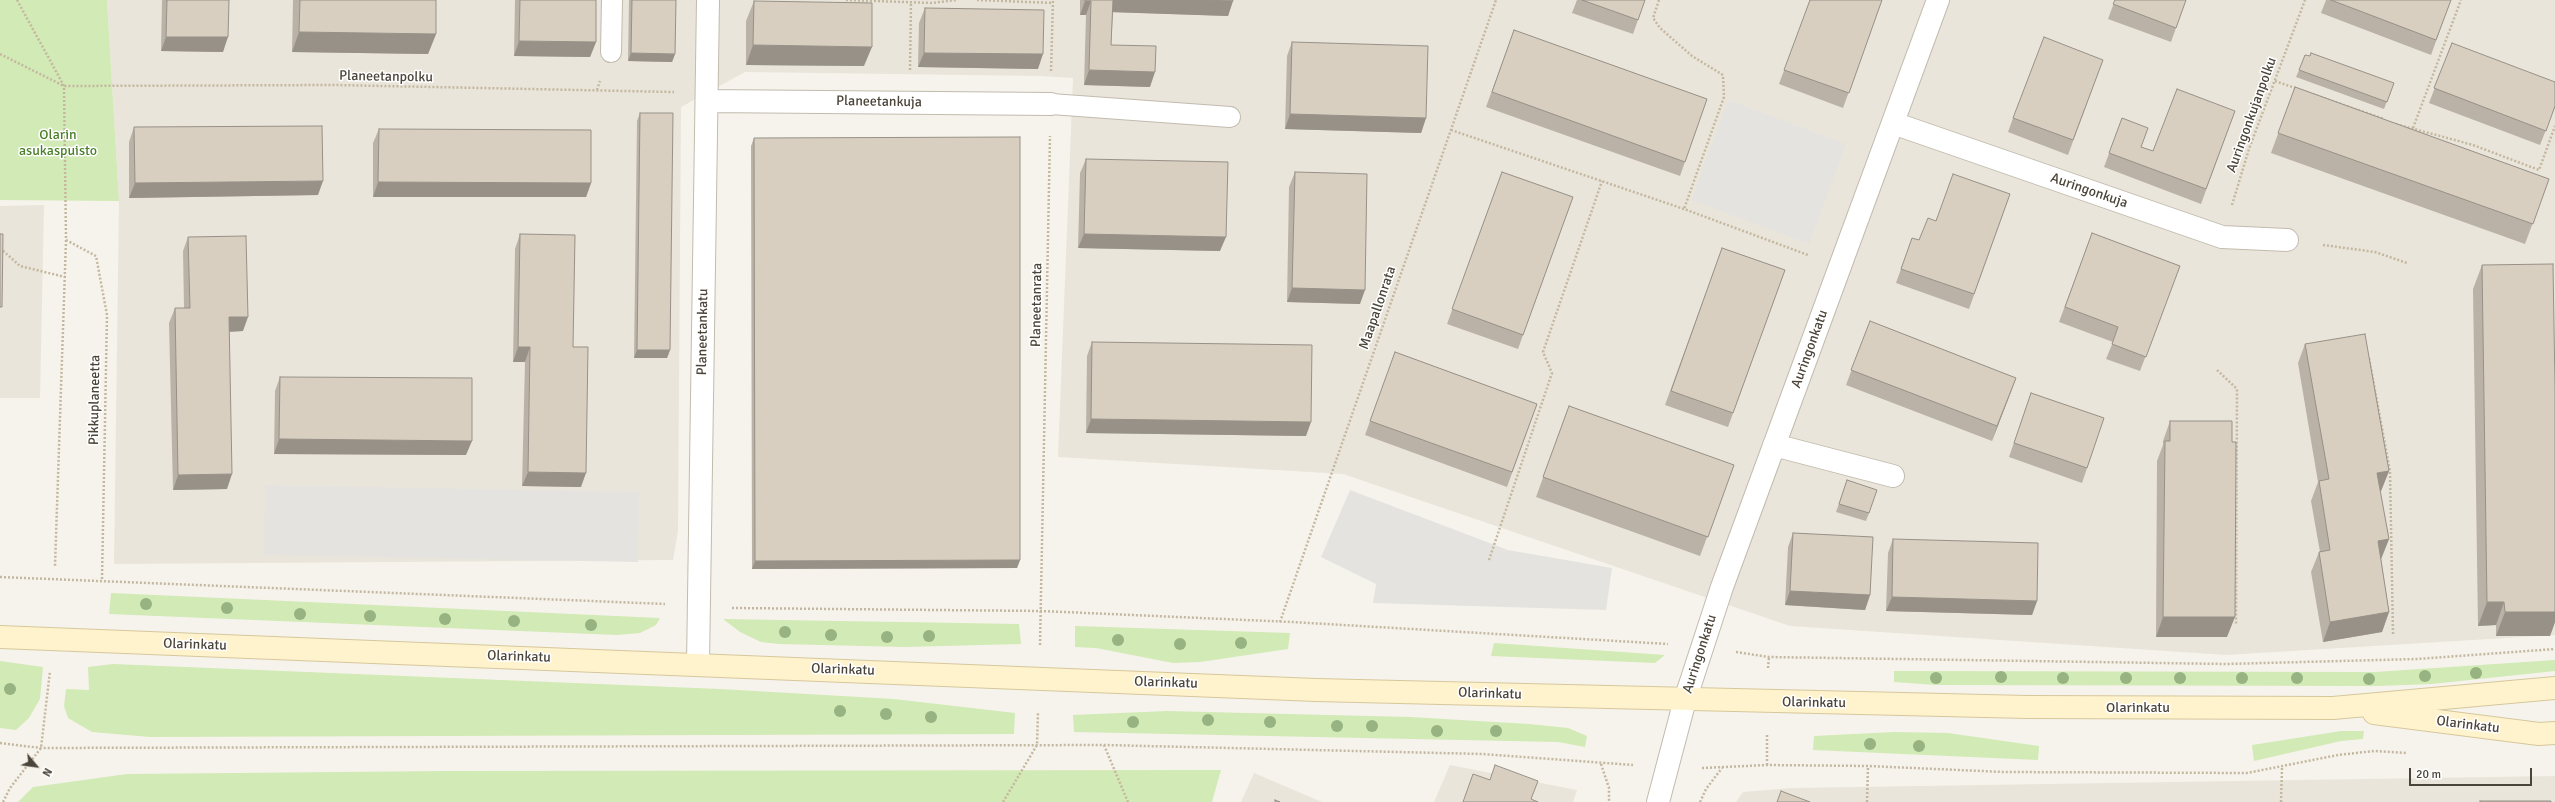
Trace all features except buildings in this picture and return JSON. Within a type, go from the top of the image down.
[{"type":"main road","name":"Olarinkatu","points":[[0,637],[1316,690],[2027,708],[2333,708],[2555,688]]},
{"type":"main road","name":"Olarinkatu","points":[[2333,708],[2540,734],[2555,733]]},
{"type":"street","name":"Planeetankatu","points":[[698,664],[708,0]]},
{"type":"street","name":"Auringonkatu","points":[[1658,802],[1685,700],[1703,646],[1774,444],[1938,0]]},
{"type":"street","name":"Planeetankuja","points":[[707,95],[909,102],[1051,104]]},
{"type":"street","name":"Auringonkuja","points":[[1893,123],[2222,237],[2287,240]]},
{"type":"street","points":[[1774,444],[1893,476]]},
{"type":"lane","points":[[611,52],[612,0]]},
{"type":"lane","points":[[1051,104],[1230,117]]},
{"type":"path","points":[[17,0],[64,86],[66,240],[55,566]]},
{"type":"path","points":[[846,0],[911,2],[956,0]]},
{"type":"path","points":[[977,0],[1053,1]]},
{"type":"path","name":"Maapallonrata","points":[[1280,622],[1496,0]]},
{"type":"path","points":[[1658,0],[1653,18],[1660,28],[1692,56],[1723,75],[1724,98],[1684,209]]},
{"type":"path","name":"Auringonkujanpolku","points":[[2222,237],[2249,149],[2305,0]]},
{"type":"path","points":[[2413,128],[2460,0]]},
{"type":"path","name":"Planeetanrata","points":[[1041,611],[1053,1]]},
{"type":"path","points":[[909,102],[911,2]]},
{"type":"path","points":[[0,54],[64,86]]},
{"type":"path","points":[[2275,80],[2413,128],[2473,144],[2539,170],[2555,126]]},
{"type":"path","name":"Planeetanpolku","points":[[64,86],[336,85],[678,92],[707,95]]},
{"type":"path","points":[[1451,130],[1684,209],[1840,267]]},
{"type":"path","points":[[1489,560],[1552,373],[1543,352],[1602,181]]},
{"type":"path","name":"Pikkuplaneetta","points":[[66,240],[96,256],[107,315],[102,579]]},
{"type":"path","points":[[2323,245],[2375,252],[2407,263]]},
{"type":"path","points":[[0,248],[20,266],[65,277]]},
{"type":"path","points":[[2367,354],[2372,366],[2390,471],[2393,634]]},
{"type":"path","points":[[2217,370],[2237,389],[2236,625]]},
{"type":"path","points":[[0,577],[102,579],[428,596],[700,606],[1041,611],[1280,622],[1703,646],[1769,657],[2226,664],[2418,659],[2555,649]]},
{"type":"path","points":[[3,802],[10,788],[41,748],[50,668]]},
{"type":"path","points":[[0,743],[41,748],[1104,745],[1482,754],[1601,764],[1667,767],[1722,768],[1767,765],[1868,766],[2004,772],[2247,773],[2282,768],[2338,755],[2374,751],[2410,753]]},
{"type":"path","points":[[1003,802],[1037,745]]},
{"type":"path","points":[[1104,745],[1128,802]]},
{"type":"path","points":[[1601,764],[1609,788],[1609,802]]},
{"type":"path","points":[[1867,802],[1868,766]]},
{"type":"path","points":[[1700,802],[1706,789],[1722,768]]},
{"type":"path","points":[[2281,802],[2282,768]]},
{"type":"shaded area","points":[[107,0],[2555,0],[2555,635],[2226,655],[1790,626],[1343,474],[1058,457],[1073,78],[1040,76],[745,72],[681,107],[678,531],[673,560],[114,564],[119,201]]},
{"type":"shaded area","points":[[1728,100],[1846,144],[1809,244],[1691,200]]},
{"type":"shaded area","points":[[44,205],[40,398],[0,398],[0,206]]},
{"type":"shaded area","points":[[265,485],[639,492],[638,562],[264,555]]},
{"type":"shaded area","points":[[1350,490],[1508,550],[1612,568],[1606,610],[1373,603],[1376,584],[1321,557]]},
{"type":"shaded area","points":[[1450,765],[1577,790],[1573,802],[1434,802]]},
{"type":"shaded area","points":[[1254,773],[1322,802],[1241,802]]},
{"type":"shaded area","points":[[2555,776],[2555,802],[1736,802],[1743,792],[1792,788]]},
{"type":"green space","name":"Olarin asukaspuisto","points":[[0,0],[107,0],[119,201],[0,200]]},
{"type":"green space","points":[[111,593],[660,618],[656,625],[640,633],[617,635],[109,614]]},
{"type":"green space","points":[[723,619],[1019,624],[1021,644],[905,647],[779,644],[761,642],[740,632]]},
{"type":"green space","points":[[1075,626],[1290,633],[1288,649],[1200,662],[1173,663],[1096,648],[1075,647]]},
{"type":"green space","points":[[1494,643],[1665,655],[1655,663],[1491,656]]},
{"type":"green space","points":[[2555,660],[2555,671],[2432,684],[2378,686],[1936,685],[1894,682],[1894,671],[2375,672]]},
{"type":"green space","points":[[0,661],[43,667],[40,699],[29,718],[16,730],[0,728]]},
{"type":"green space","points":[[113,664],[720,689],[894,699],[1015,713],[1014,734],[150,737],[92,732],[68,718],[64,706],[66,689],[89,690],[88,667]]},
{"type":"green space","points":[[1167,711],[1410,717],[1529,724],[1568,728],[1587,736],[1585,747],[1558,742],[1074,732],[1073,715]]},
{"type":"green space","points":[[2341,731],[2364,731],[2363,739],[2341,741],[2254,761],[2252,745]]},
{"type":"green space","points":[[1894,732],[1948,733],[2039,746],[2038,760],[1813,750],[1814,736]]},
{"type":"green space","points":[[1221,770],[1212,802],[18,802],[33,787],[127,774],[445,771]]}]
